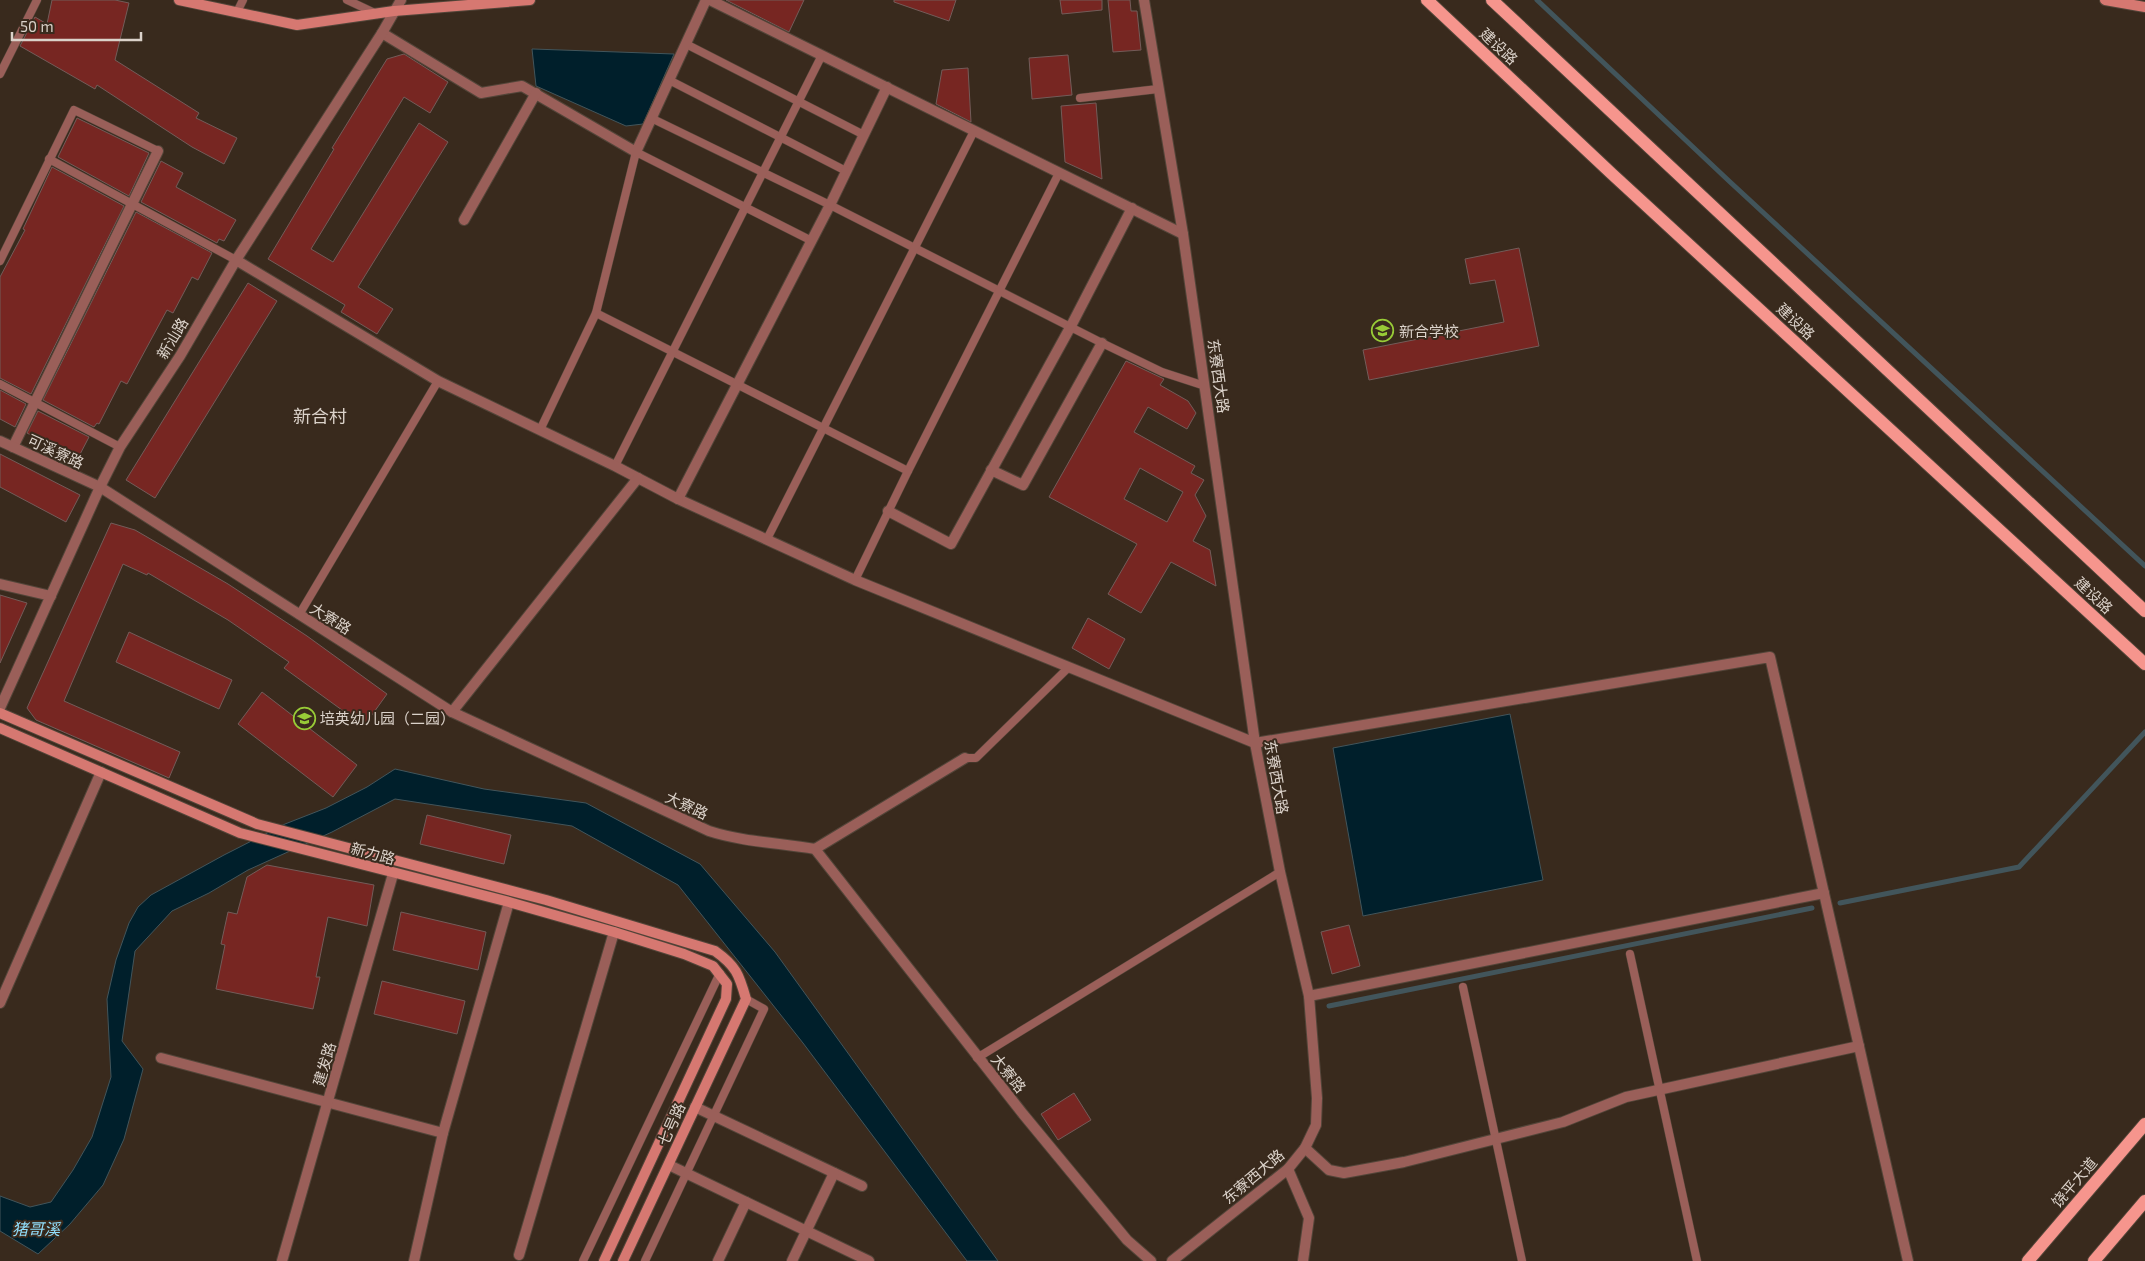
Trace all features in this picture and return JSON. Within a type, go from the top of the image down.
[{"type":"main road","points":[[179,0],[297,25],[394,11],[530,0]]},
{"type":"main road","name":"建设路","points":[[1427,0],[1605,167],[2145,664]]},
{"type":"main road","name":"建设路","points":[[1492,0],[2145,611]]},
{"type":"main road","points":[[2105,0],[2145,7]]},
{"type":"main road","points":[[0,713],[257,824],[546,900],[715,951],[730,962],[738,972],[746,999]]},
{"type":"main road","name":"新力路","points":[[0,728],[240,833],[393,874],[509,902],[614,932],[684,954],[713,966],[720,973]]},
{"type":"main road","points":[[684,954],[688,943]]},
{"type":"main road","name":"七号路","points":[[604,1261],[726,999],[727,984],[720,973]]},
{"type":"main road","name":"七号路","points":[[623,1261],[746,999]]},
{"type":"main road","name":"饶平大道","points":[[2028,1261],[2145,1124]]},
{"type":"main road","points":[[2094,1261],[2145,1202]]},
{"type":"street","name":"新汕路","points":[[0,708],[120,447],[180,356],[236,260],[401,0]]},
{"type":"street","points":[[382,32],[481,93],[522,86],[636,152],[706,0]]},
{"type":"street","points":[[710,0],[1183,234]]},
{"type":"street","name":"东寮西大路","points":[[1144,0],[1183,234],[1255,743],[1280,872],[1309,996],[1317,1098],[1316,1126],[1305,1148],[1288,1169],[1172,1261]]},
{"type":"street","points":[[678,499],[830,205],[887,87]]},
{"type":"street","points":[[464,220],[536,93]]},
{"type":"street","points":[[13,447],[158,152]]},
{"type":"street","points":[[888,511],[951,544],[1071,326],[1132,208]]},
{"type":"street","points":[[236,260],[438,381],[615,466],[678,499],[855,580],[1255,743],[1770,657],[1908,1261]]},
{"type":"street","points":[[991,470],[1023,485],[1102,343]]},
{"type":"street","name":"可溪寮路","points":[[0,441],[100,487]]},
{"type":"street","points":[[452,712],[638,478]]},
{"type":"street","name":"大寮路","points":[[100,487],[452,712],[709,831],[732,838],[815,849],[943,1011],[977,1058],[1127,1240],[1151,1261]]},
{"type":"street","points":[[0,584],[51,596]]},
{"type":"street","points":[[815,849],[965,758]]},
{"type":"street","points":[[0,1003],[101,772]]},
{"type":"street","name":"建发路","points":[[282,1261],[393,874]]},
{"type":"street","points":[[1309,996],[1824,892]]},
{"type":"street","points":[[414,1261],[443,1133],[509,902]]},
{"type":"street","points":[[519,1255],[614,932]]},
{"type":"street","points":[[1305,1148],[1329,1170],[1344,1173],[1404,1162],[1563,1122],[1626,1097],[1859,1046]]},
{"type":"street","points":[[162,1058],[443,1133]]},
{"type":"street","points":[[695,1108],[862,1186]]},
{"type":"street","points":[[669,1165],[869,1261]]},
{"type":"street","points":[[1288,1169],[1309,1218],[1303,1261]]},
{"type":"street","points":[[792,1261],[834,1173]]},
{"type":"street","points":[[718,1261],[746,1202]]},
{"type":"lane","points":[[0,74],[37,0]]},
{"type":"lane","points":[[237,12],[242,0]]},
{"type":"lane","points":[[346,0],[377,14]]},
{"type":"lane","points":[[686,44],[864,135]]},
{"type":"lane","points":[[615,466],[822,55]]},
{"type":"lane","points":[[669,80],[846,171]]},
{"type":"lane","points":[[1080,98],[1158,89]]},
{"type":"lane","points":[[0,261],[74,110],[158,152]]},
{"type":"lane","points":[[652,118],[830,205],[1102,343],[1162,372],[1205,386]]},
{"type":"lane","points":[[767,540],[974,131]]},
{"type":"lane","points":[[540,430],[596,313],[636,152],[812,240]]},
{"type":"lane","points":[[49,159],[236,260]]},
{"type":"lane","points":[[855,580],[908,471],[1060,173]]},
{"type":"lane","points":[[596,313],[908,471]]},
{"type":"lane","points":[[299,614],[438,381]]},
{"type":"lane","points":[[0,384],[120,447]]},
{"type":"lane","points":[[965,758],[976,758],[1069,667]]},
{"type":"lane","points":[[977,1058],[1280,872]]},
{"type":"lane","points":[[1630,954],[1697,1261]]},
{"type":"lane","points":[[583,1261],[720,973]]},
{"type":"lane","points":[[1463,987],[1522,1261]]},
{"type":"lane","points":[[645,1261],[764,1009],[746,999]]},
{"type":"water","points":[[532,49],[674,54],[643,124],[626,126],[536,86]]},
{"type":"water","points":[[1510,714],[1543,880],[1363,916],[1333,748]]},
{"type":"water","name":"猪哥溪","points":[[395,769],[484,789],[586,803],[700,864],[775,952],[998,1261],[967,1261],[803,1043],[678,885],[572,826],[395,799],[332,832],[248,870],[209,893],[172,911],[135,951],[122,1041],[143,1069],[124,1139],[103,1185],[70,1224],[38,1254],[0,1231],[0,1196],[30,1207],[51,1202],[73,1170],[92,1137],[111,1077],[107,999],[116,960],[129,923],[138,907],[151,895],[224,855],[285,824],[326,808],[367,787]]},
{"type":"building","points":[[52,0],[115,0],[129,3],[115,60],[199,113],[196,118],[237,138],[224,164],[192,147],[97,85],[95,89],[20,46],[35,17],[47,24]]},
{"type":"building","points":[[726,0],[804,0],[789,32]]},
{"type":"building","points":[[894,0],[956,0],[949,21],[894,2]]},
{"type":"building","points":[[1060,0],[1102,0],[1102,10],[1062,14]]},
{"type":"building","points":[[1108,0],[1130,0],[1131,11],[1137,11],[1141,50],[1113,52]]},
{"type":"building","points":[[404,54],[448,82],[430,113],[404,97],[311,249],[333,262],[419,123],[448,142],[358,287],[393,309],[377,334],[341,312],[345,305],[268,259],[334,149],[332,148],[387,59]]},
{"type":"building","points":[[1068,55],[1072,95],[1032,99],[1029,58]]},
{"type":"building","points":[[968,68],[971,122],[936,104],[942,70]]},
{"type":"building","points":[[1096,103],[1102,179],[1065,162],[1061,106]]},
{"type":"building","points":[[77,118],[149,153],[129,196],[58,157]]},
{"type":"building","points":[[161,161],[183,173],[176,187],[236,220],[224,241],[219,239],[217,243],[141,202]]},
{"type":"building","points":[[52,167],[124,206],[31,394],[0,378],[0,277],[25,230],[23,229]]},
{"type":"building","points":[[136,212],[212,253],[198,280],[192,277],[173,313],[167,310],[127,384],[121,381],[99,424],[97,423],[94,427],[43,400]]},
{"type":"building","points":[[1519,248],[1539,346],[1369,380],[1363,350],[1504,322],[1495,280],[1470,284],[1465,259]]},
{"type":"building","points":[[248,283],[277,301],[155,498],[126,480]]},
{"type":"building","points":[[1126,361],[1164,379],[1160,385],[1188,401],[1196,413],[1187,429],[1148,407],[1134,432],[1195,466],[1191,473],[1204,480],[1195,495],[1206,516],[1193,541],[1210,550],[1216,586],[1171,562],[1141,613],[1108,594],[1137,544],[1049,497]],"holes":[[[1140,468],[1183,492],[1167,522],[1124,499]]]},
{"type":"building","points":[[0,390],[26,404],[15,427],[0,419]]},
{"type":"building","points":[[38,411],[89,437],[77,460],[27,433]]},
{"type":"building","points":[[0,454],[80,495],[66,522],[0,487]]},
{"type":"building","points":[[111,523],[135,530],[228,584],[307,636],[387,694],[364,726],[284,668],[289,662],[228,620],[148,573],[147,575],[123,564],[64,701],[180,752],[169,778],[36,720],[27,708]]},
{"type":"building","points":[[0,595],[27,603],[0,663]]},
{"type":"building","points":[[1088,618],[1125,639],[1109,669],[1072,648]]},
{"type":"building","points":[[129,632],[232,680],[219,709],[116,662]]},
{"type":"building","points":[[262,692],[357,765],[333,797],[238,724]]},
{"type":"building","points":[[427,815],[511,835],[504,864],[420,844]]},
{"type":"building","points":[[267,865],[374,885],[367,926],[328,917],[316,977],[320,977],[313,1009],[216,989],[225,945],[221,944],[228,912],[237,914],[247,877]]},
{"type":"building","points":[[401,912],[486,932],[478,970],[393,950]]},
{"type":"building","points":[[1349,925],[1360,966],[1332,974],[1321,932]]},
{"type":"building","points":[[382,981],[465,1001],[457,1034],[374,1014]]},
{"type":"building","points":[[1074,1093],[1091,1120],[1058,1140],[1041,1114]]},
{"type":"waterway","points":[[1537,0],[1729,181],[2145,566]]},
{"type":"waterway","points":[[1840,903],[2019,867],[2145,732]]},
{"type":"waterway","points":[[1329,1006],[1812,908]]},
{"type":"place","name":"新合学校","points":[[1383,331]]},
{"type":"place","name":"培英幼儿园（二园）","points":[[304,718]]},
{"type":"district","name":"新合村","points":[[320,416]]}]
